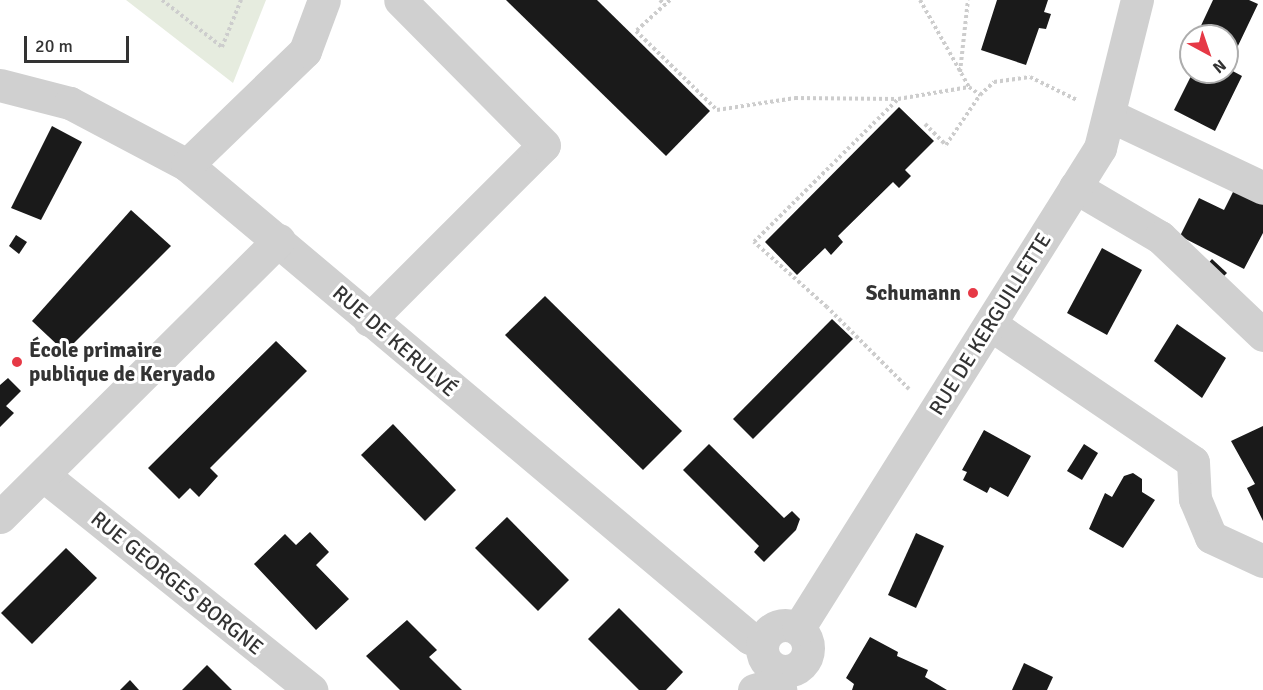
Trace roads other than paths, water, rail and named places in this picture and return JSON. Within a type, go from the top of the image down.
[{"type":"street","points":[[187,165],[305,51],[324,0]]},
{"type":"street","points":[[369,320],[544,145],[400,0]]},
{"type":"street","name":"RUE DE KERGUILLETTE","points":[[773,675],[808,648],[798,629],[1100,148],[1110,116],[1137,0]]},
{"type":"street","name":"RUE DE KERULVÉ","points":[[0,85],[70,103],[187,165],[750,638],[773,675]]},
{"type":"street","points":[[1110,116],[1263,188]]},
{"type":"street","points":[[1075,187],[1160,237],[1263,335]]},
{"type":"street","points":[[0,517],[279,240]]},
{"type":"street","points":[[990,324],[1193,462],[1195,499],[1211,537],[1263,561]]},
{"type":"street","name":"RUE GEORGES BORGNE","points":[[43,475],[311,690]]},
{"type":"place","name":"Schumann","points":[[973,293]]},
{"type":"place","name":"École primaire publique de Keryado","points":[[17,362]]}]
